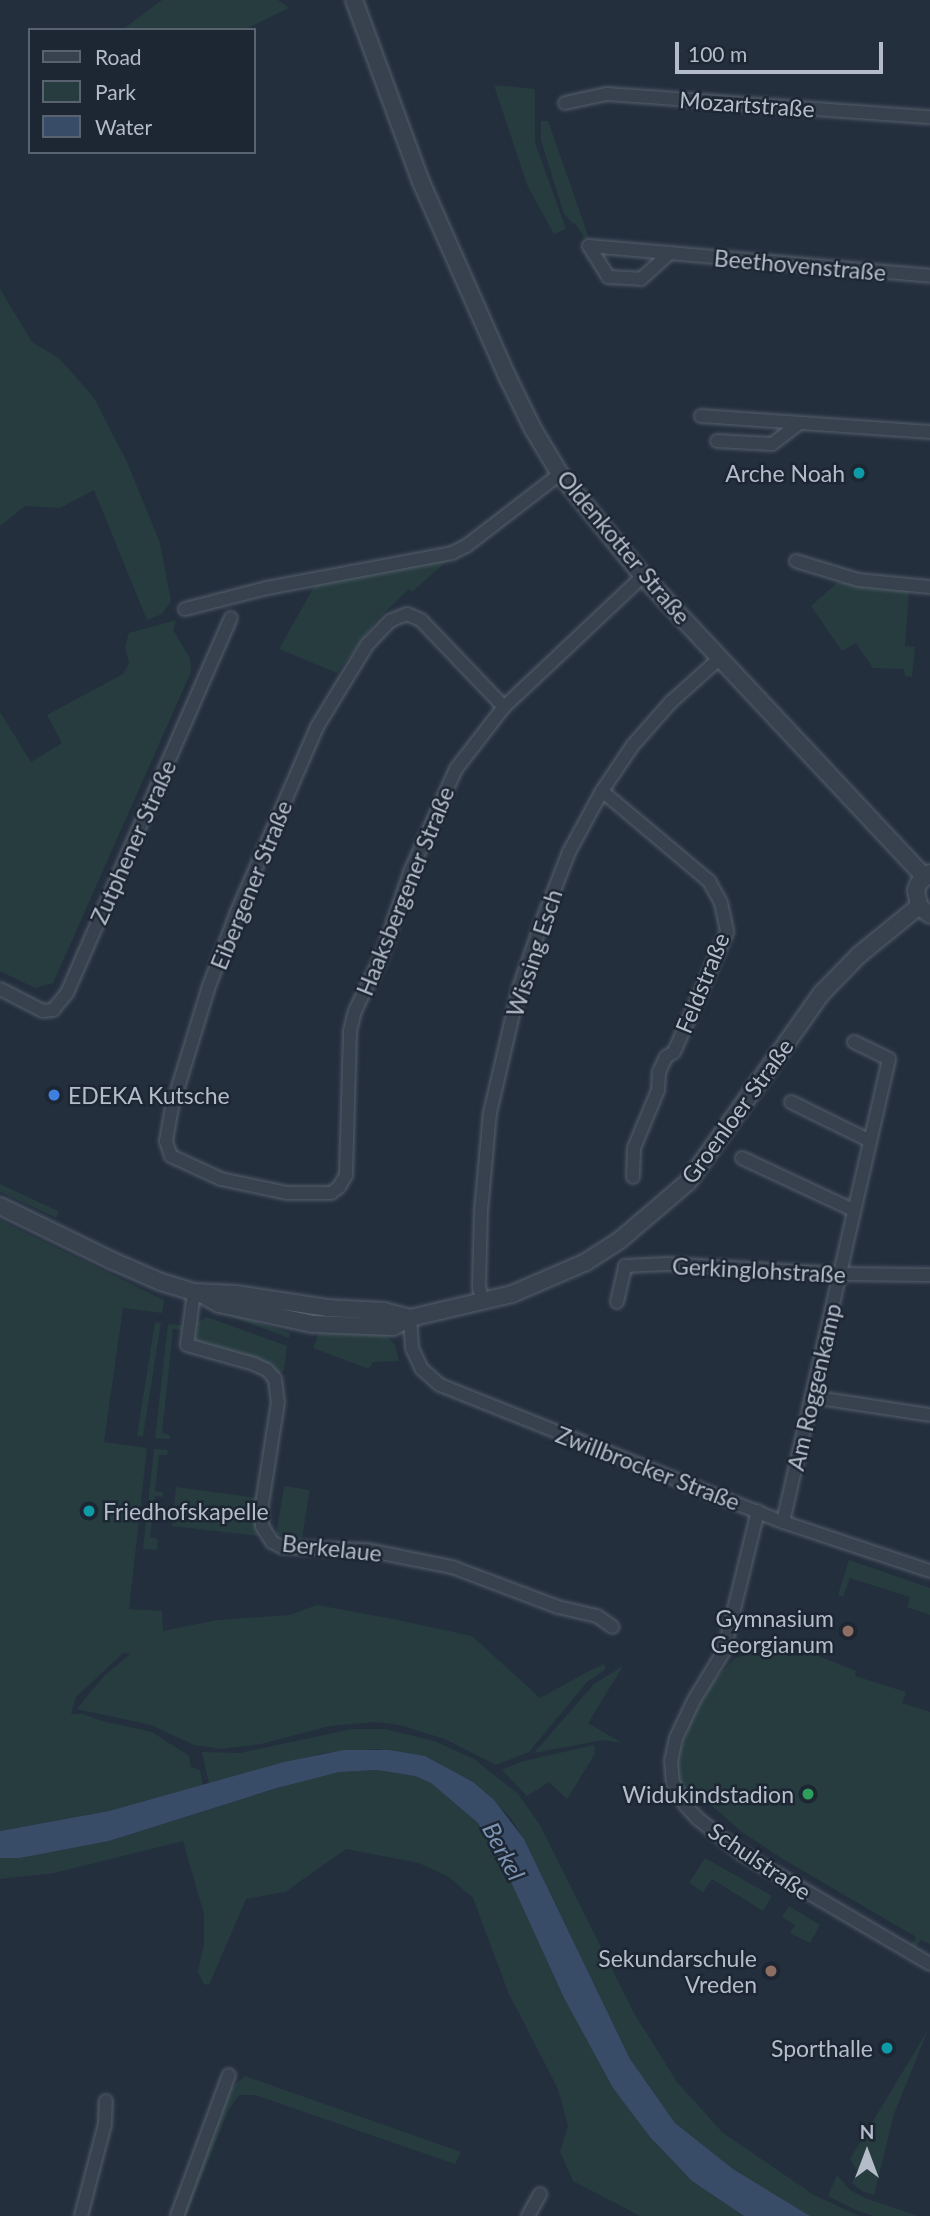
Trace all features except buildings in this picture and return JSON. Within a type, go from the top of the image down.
[{"type":"street","name":"Oldenkotter Straße","points":[[354,0],[421,182],[507,376],[533,429],[560,474],[643,576],[927,874]]},
{"type":"street","name":"Mozartstraße","points":[[565,103],[607,94],[930,117]]},
{"type":"street","name":"Beethovenstraße","points":[[670,253],[641,279],[608,277],[589,246],[670,253],[930,276]]},
{"type":"street","points":[[701,416],[930,432]]},
{"type":"street","points":[[717,441],[772,444],[799,424]]},
{"type":"street","points":[[185,609],[316,578],[452,553],[466,547],[560,474]]},
{"type":"street","points":[[796,561],[858,580],[930,587]]},
{"type":"street","name":"Haaksbergener Straße","points":[[331,1193],[346,1175],[350,1031],[355,1011],[382,955],[416,859],[456,769],[504,707],[643,576]]},
{"type":"street","name":"Eibergener Straße","points":[[331,1193],[287,1193],[222,1179],[171,1156],[166,1141],[172,1107],[209,986],[237,912],[317,727],[368,645],[390,621],[407,614],[421,620],[504,707]]},
{"type":"street","name":"Zutphener Straße","points":[[0,989],[43,1011],[53,1010],[67,993],[231,618]]},
{"type":"street","name":"Wissing Esch","points":[[483,1303],[480,1286],[481,1211],[490,1113],[503,1049],[543,919],[569,852],[602,791],[640,736],[671,702],[721,657]]},
{"type":"street","name":"Feldstraße","points":[[602,791],[709,881],[721,903],[727,932],[674,1052],[666,1057],[659,1072],[658,1090],[634,1148],[634,1177]]},
{"type":"street","points":[[925,911],[916,890],[927,874]]},
{"type":"street","name":"Groenloer Straße","points":[[410,1318],[483,1303],[546,1281],[586,1262],[620,1240],[688,1182],[822,993],[894,924],[925,911]]},
{"type":"street","name":"Am Roggenkamp","points":[[783,1522],[889,1059],[854,1042]]},
{"type":"street","points":[[791,1102],[870,1141]]},
{"type":"street","points":[[742,1158],[853,1210]]},
{"type":"street","points":[[0,1206],[125,1266],[197,1292],[219,1304],[312,1324],[393,1327],[410,1318]]},
{"type":"street","name":"Gerkinglohstraße","points":[[617,1302],[625,1266],[667,1264],[839,1274],[930,1275]]},
{"type":"street","name":"Berkelaue","points":[[197,1292],[187,1345],[254,1364],[267,1370],[275,1379],[278,1402],[261,1510],[262,1526],[272,1542],[282,1547],[367,1550],[452,1567],[558,1608],[597,1616],[613,1627]]},
{"type":"street","name":"Zwillbrocker Straße","points":[[410,1318],[412,1348],[422,1369],[440,1385],[783,1522],[930,1571]]},
{"type":"street","points":[[812,1397],[930,1415]]},
{"type":"street","name":"Schulstraße","points":[[758,1511],[724,1651],[694,1700],[676,1738],[670,1770],[673,1782],[685,1805],[697,1818],[741,1853],[930,1964]]},
{"type":"street","points":[[177,2216],[229,2075]]},
{"type":"street","points":[[82,2216],[106,2124],[106,2101]]},
{"type":"street","points":[[528,2216],[540,2194]]},
{"type":"green space","points":[[162,0],[278,0],[289,8],[248,28],[125,28]]},
{"type":"green space","points":[[494,85],[535,89],[535,143],[566,229],[554,234],[528,187]]},
{"type":"green space","points":[[541,121],[548,121],[589,238],[585,239],[575,223],[564,214],[541,140]]},
{"type":"green space","points":[[0,289],[32,342],[60,359],[94,398],[127,462],[160,543],[171,601],[162,614],[147,620],[94,490],[60,508],[25,506],[0,526]]},
{"type":"green space","points":[[446,557],[447,561],[412,592],[409,589],[377,620],[337,673],[279,649],[316,583]]},
{"type":"green space","points":[[838,582],[909,591],[905,646],[915,647],[912,677],[905,676],[904,669],[873,668],[856,643],[842,651],[811,606]]},
{"type":"green space","points":[[176,620],[173,630],[190,658],[191,672],[53,983],[35,988],[0,971],[0,712],[31,762],[62,743],[47,715],[123,674],[129,663],[125,647],[129,633]]},
{"type":"green space","points":[[0,1184],[59,1211],[56,1218],[0,1192]]},
{"type":"green space","points":[[0,1220],[164,1300],[162,1313],[123,1308],[104,1442],[147,1448],[129,1609],[162,1611],[163,1631],[217,1620],[290,1615],[317,1605],[472,1636],[540,1698],[604,1664],[606,1669],[587,1682],[529,1752],[496,1765],[445,1739],[399,1725],[375,1722],[330,1726],[261,1744],[222,1749],[194,1745],[151,1725],[77,1709],[103,1677],[130,1654],[123,1653],[76,1697],[71,1714],[83,1714],[152,1732],[189,1756],[191,1767],[200,1770],[203,1785],[109,1811],[0,1831]]},
{"type":"green space","points":[[212,1307],[290,1333],[289,1338],[208,1308]]},
{"type":"green space","points":[[207,1317],[287,1346],[284,1370],[279,1374],[268,1365],[192,1339],[195,1323]]},
{"type":"green space","points":[[155,1322],[161,1323],[143,1437],[137,1436]]},
{"type":"green space","points":[[168,1324],[182,1325],[182,1330],[173,1329],[162,1433],[170,1435],[170,1439],[155,1438]]},
{"type":"green space","points":[[320,1331],[385,1334],[395,1345],[399,1361],[373,1362],[369,1369],[313,1348]]},
{"type":"green space","points":[[154,1449],[168,1450],[167,1455],[159,1455],[155,1491],[163,1492],[163,1497],[155,1496],[150,1537],[158,1539],[157,1550],[143,1549]]},
{"type":"green space","points":[[284,1486],[310,1490],[302,1538],[276,1534]]},
{"type":"green space","points":[[176,1487],[258,1498],[256,1523],[259,1536],[172,1526]]},
{"type":"green space","points":[[849,1560],[930,1588],[930,1615],[907,1607],[910,1597],[850,1578],[843,1597],[838,1595]]},
{"type":"green space","name":"Widukindstadion","points":[[782,1645],[799,1648],[856,1671],[855,1676],[906,1692],[902,1703],[930,1712],[930,1944],[921,1940],[915,1948],[911,1945],[916,1937],[783,1859],[742,1832],[703,1798],[694,1806],[683,1790],[677,1775],[677,1759],[692,1718],[712,1683],[735,1658]]},
{"type":"green space","points":[[623,1666],[588,1723],[622,1743],[603,1740],[534,1753],[594,1684]]},
{"type":"green space","points":[[352,1729],[385,1729],[434,1741],[474,1759],[518,1794],[540,1825],[634,2013],[677,2082],[723,2133],[814,2195],[859,2216],[810,2216],[733,2169],[675,2123],[630,2059],[524,1839],[510,1817],[473,1782],[425,1756],[377,1749],[324,1753],[209,1784],[202,1752],[240,1753]]},
{"type":"green space","points":[[594,1745],[595,1754],[567,1799],[549,1782],[527,1796],[502,1770],[520,1762]]},
{"type":"green space","points":[[377,1770],[415,1776],[431,1783],[478,1823],[501,1860],[564,1998],[613,2088],[650,2137],[692,2181],[744,2216],[640,2216],[573,2181],[560,2152],[568,2126],[558,2089],[508,1992],[473,1898],[449,1877],[419,1863],[346,1849],[285,1892],[246,1899],[209,1985],[204,1984],[198,1972],[204,1943],[204,1914],[183,1841],[54,1873],[0,1879],[0,1858],[20,1858],[109,1841],[307,1779],[339,1772]]},
{"type":"green space","points":[[705,1858],[772,1896],[763,1911],[712,1879],[703,1892],[689,1883]]},
{"type":"green space","points":[[789,1906],[820,1925],[810,1943],[790,1933],[795,1925],[782,1917]]},
{"type":"green space","points":[[928,2030],[894,2114],[874,2195],[862,2191],[852,2183],[857,2171],[850,2159]]},
{"type":"green space","points":[[245,2076],[461,2152],[455,2164],[255,2095],[239,2095],[228,2111],[186,2216],[180,2216],[228,2091]]},
{"type":"green space","points":[[837,2175],[850,2190],[865,2198],[918,2216],[873,2216],[828,2196]]},
{"type":"water","name":"Berkel","points":[[344,1750],[389,1750],[425,1756],[473,1782],[494,1800],[524,1839],[630,2059],[675,2123],[733,2169],[810,2216],[744,2216],[692,2181],[650,2137],[613,2088],[564,1998],[501,1860],[478,1823],[431,1783],[415,1776],[377,1770],[339,1772],[277,1788],[109,1841],[20,1858],[0,1858],[0,1831],[109,1811],[284,1762]]},
{"type":"place","name":"Arche Noah","points":[[859,473]]},
{"type":"place","name":"EDEKA Kutsche","points":[[54,1095]]},
{"type":"place","name":"Friedhofskapelle","points":[[89,1511]]},
{"type":"place","name":"Gymnasium Georgianum","points":[[848,1631]]},
{"type":"place","name":"Widukindstadion","points":[[808,1794]]},
{"type":"place","name":"Sekundarschule Vreden","points":[[771,1971]]},
{"type":"place","name":"Sporthalle","points":[[887,2048]]}]
